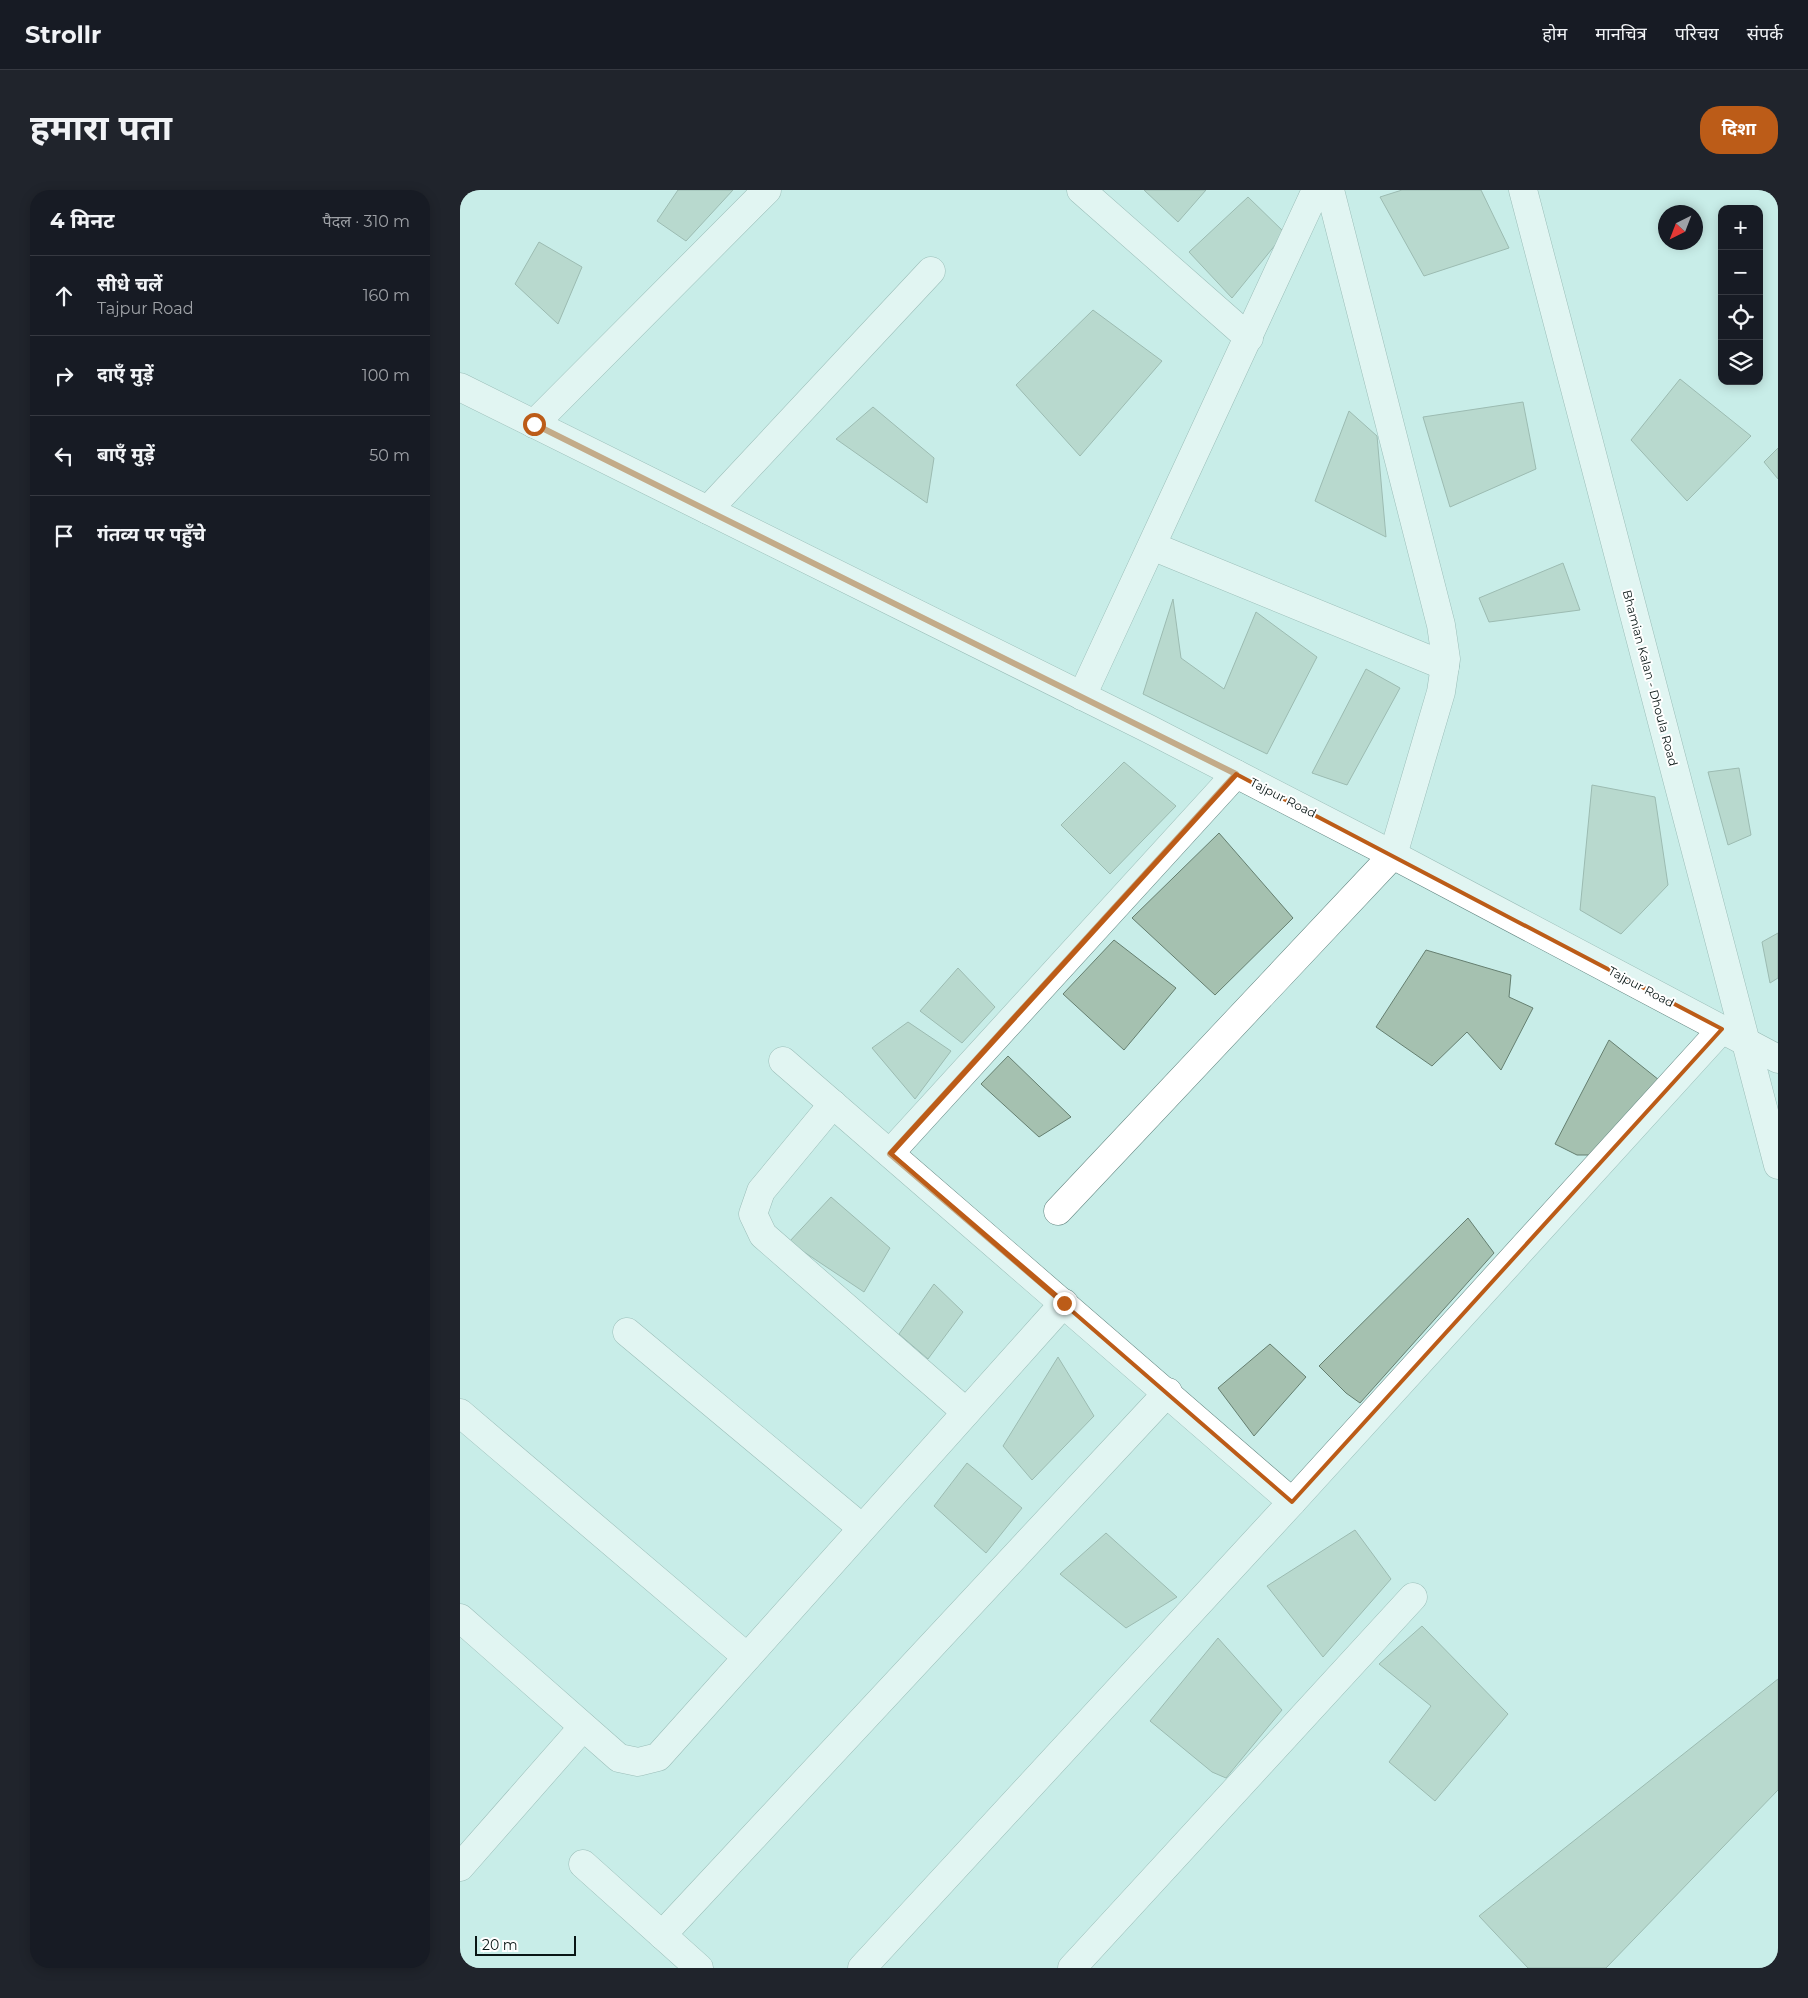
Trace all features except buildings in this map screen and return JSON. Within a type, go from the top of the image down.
[{"type":"street","points":[[534,424],[767,190]]},
{"type":"street","points":[[1081,190],[1249,338]]},
{"type":"street","points":[[1082,696],[1316,190]]},
{"type":"street","points":[[1058,1212],[1393,855],[1441,692],[1446,659],[1441,624],[1330,190]]},
{"type":"street","name":"Bhamian Kalan - Dhoula Road","points":[[1523,190],[1733,1035],[1778,1165]]},
{"type":"street","points":[[708,510],[931,271]]},
{"type":"street","name":"Tajpur Road","points":[[460,387],[1236,774],[1778,1059]]},
{"type":"street","points":[[1152,546],[1444,666]]},
{"type":"street","points":[[890,1154],[1236,774]]},
{"type":"street","points":[[862,1968],[1292,1502],[1733,1035]]},
{"type":"street","points":[[783,1061],[1168,1392],[1292,1502]]},
{"type":"street","points":[[833,1104],[761,1190],[753,1214],[763,1234],[966,1412]]},
{"type":"street","points":[[460,1618],[619,1758],[638,1762],[658,1757],[1064,1303]]},
{"type":"street","points":[[627,1332],[862,1528]]},
{"type":"street","points":[[662,1935],[1168,1392]]},
{"type":"street","points":[[460,1413],[746,1657]]},
{"type":"street","points":[[1072,1968],[1414,1597]]},
{"type":"street","points":[[460,1867],[584,1727]]},
{"type":"street","points":[[584,1864],[698,1968]]},
{"type":"highlighted area","points":[[1236,774],[1722,1029],[1292,1502],[890,1153]]},
{"type":"route","points":[[534,424],[1236,774],[890,1154],[1064,1303]]}]
